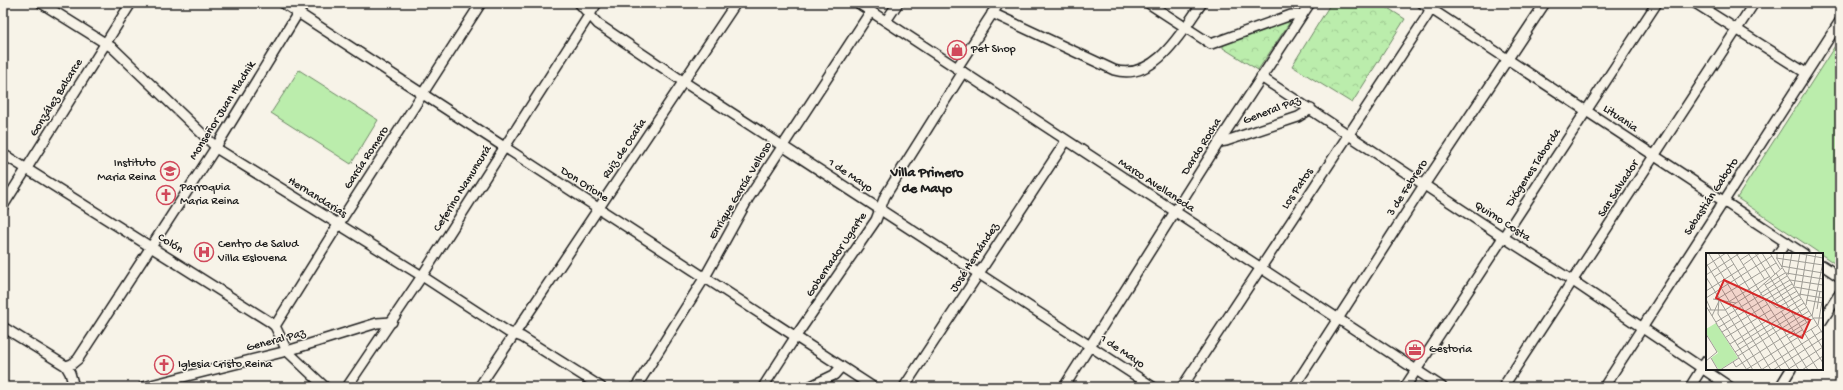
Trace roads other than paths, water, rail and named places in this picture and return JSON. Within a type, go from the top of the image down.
[{"type":"street","name":"Hernandarias","points":[[41,3],[119,53],[216,147],[338,225],[422,276],[508,332],[515,334],[600,387]]},
{"type":"street","name":"González Balcarce","points":[[3,206],[131,3]]},
{"type":"street","name":"Don Orione","points":[[283,3],[297,14],[873,387]]},
{"type":"street","name":"Monseñor Juan Hladnik","points":[[66,366],[72,364],[78,359],[216,147],[304,3]]},
{"type":"street","name":"García Romero","points":[[275,326],[481,3]]},
{"type":"street","name":"1 de Mayo","points":[[579,3],[598,24],[684,82],[1153,387]]},
{"type":"street","name":"Ceferino Namuncurá","points":[[347,387],[422,276],[503,147],[597,3]]},
{"type":"street","name":"Ruiz de Ocaña","points":[[479,387],[599,210],[736,3]]},
{"type":"street","name":"Marco Avellaneda","points":[[858,3],[1442,387]]},
{"type":"street","points":[[886,21],[898,3]]},
{"type":"street","name":"Gobernador Ugarte","points":[[763,387],[881,210],[885,196],[999,3]]},
{"type":"street","points":[[1148,3],[1212,44],[1291,14],[1301,16]]},
{"type":"street","points":[[992,13],[1122,72],[1145,67],[1156,61],[1185,27],[1202,3]]},
{"type":"street","name":"Dardo Rocha","points":[[1064,387],[1174,212],[1310,3]]},
{"type":"street","name":"Lituania","points":[[1422,3],[1432,6],[1508,60],[1802,253]]},
{"type":"street","name":"3 de Febrero","points":[[1294,387],[1424,185],[1545,3]]},
{"type":"street","name":"Diógenes Taborda","points":[[1405,387],[1657,3]]},
{"type":"street","points":[[1696,3],[1736,30],[1806,73]]},
{"type":"street","name":"San Salvador","points":[[1504,387],[1754,3]]},
{"type":"street","name":"Los Patos","points":[[1182,387],[1432,6]]},
{"type":"street","name":"Enrique García Velloso","points":[[636,387],[705,277],[748,199],[871,11]]},
{"type":"street","name":"Sebastián Gaboto","points":[[1604,387],[1840,21]]},
{"type":"street","name":"Quirno Costa","points":[[1261,77],[1503,238],[1572,281],[1642,328],[1704,364]]},
{"type":"street","name":"General Paz","points":[[1219,142],[1298,117],[1311,109]]},
{"type":"street","name":"José Hernández","points":[[904,387],[1066,141]]},
{"type":"street","name":"Colón","points":[[3,154],[151,246],[275,326]]},
{"type":"street","points":[[1779,253],[1786,242]]},
{"type":"street","points":[[1823,266],[1840,276]]},
{"type":"street","points":[[1823,319],[1840,293]]},
{"type":"street","name":"General Paz","points":[[143,387],[287,351],[377,323],[392,322]]},
{"type":"street","points":[[275,326],[287,351],[325,387]]},
{"type":"street","points":[[3,328],[66,366],[70,373],[74,387]]},
{"type":"street","points":[[1690,387],[1704,364]]},
{"type":"street","points":[[809,387],[834,375],[841,367]]},
{"type":"street","name":"Quirno Costa","points":[[1711,370],[1730,387]]},
{"type":"street","points":[[1780,387],[1790,370]]},
{"type":"place","name":"Pet Shop","points":[[957,50]]},
{"type":"place","name":"Instituto Maria Reina","points":[[170,171]]},
{"type":"place","name":"Parroquia Maria Reina","points":[[166,195]]},
{"type":"place","name":"Centro de Salud Villa Eslovena","points":[[204,252]]},
{"type":"place","name":"Gestoria","points":[[1415,350]]},
{"type":"place","name":"Iglesia Cristo Reina","points":[[164,365]]},
{"type":"district","name":"Villa Primero de Mayo","points":[[927,182]]}]
